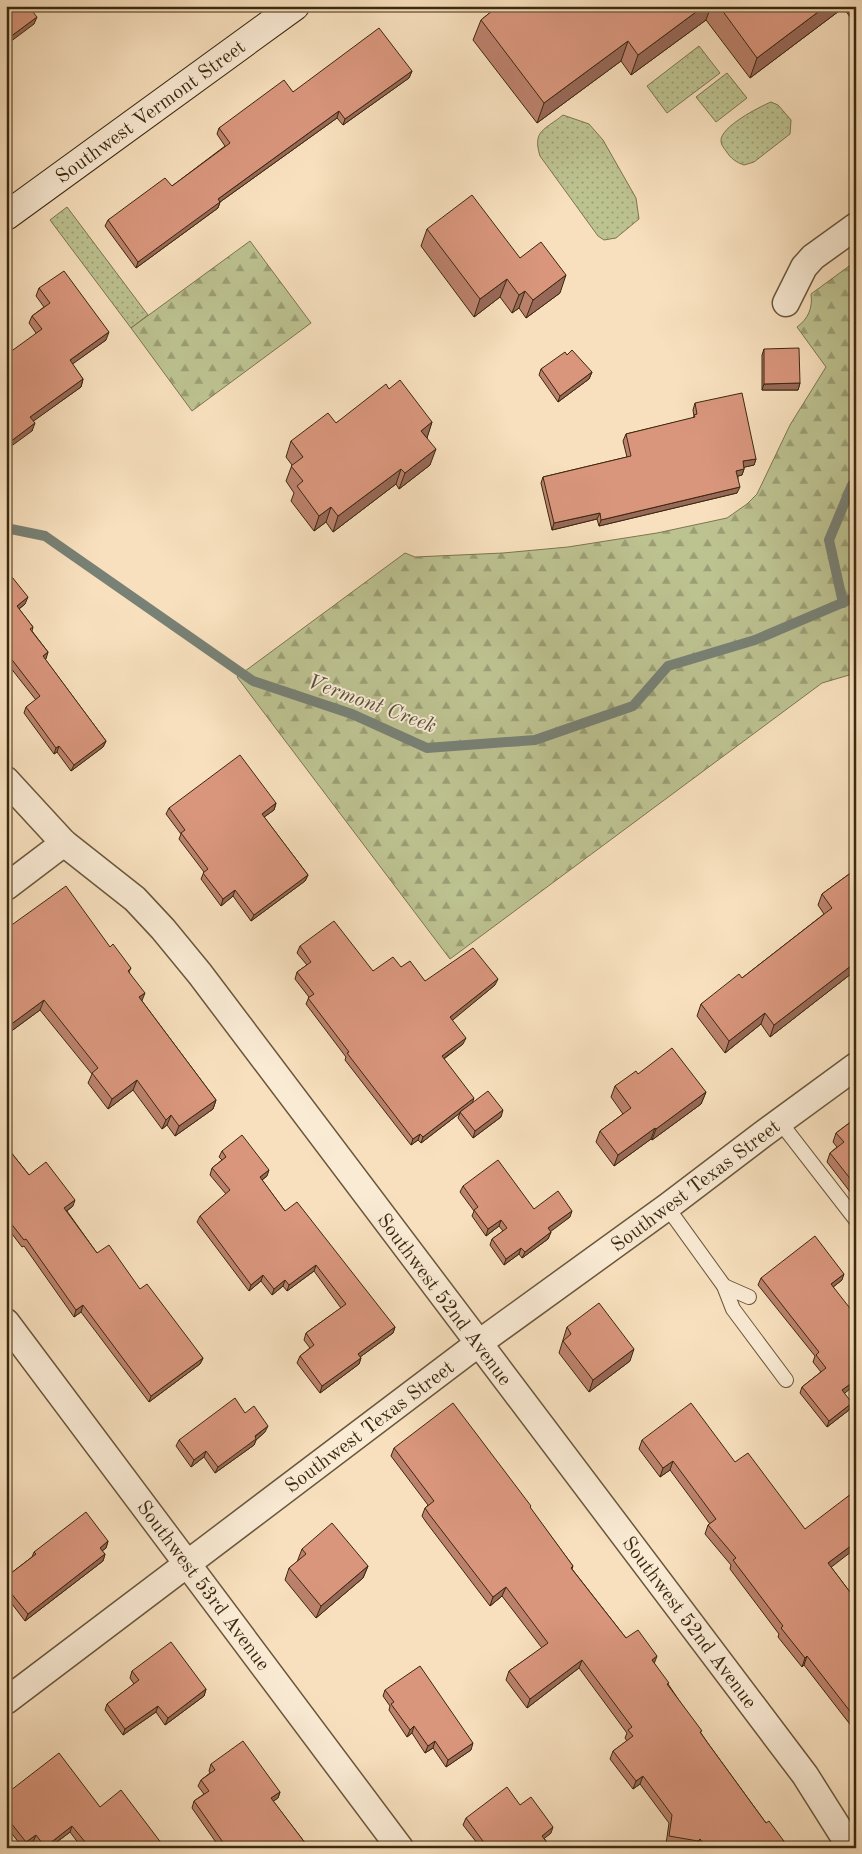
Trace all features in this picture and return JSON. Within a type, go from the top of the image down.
[{"type":"main road","name":"Southwest Vermont Street","points":[[6,216],[294,6]]},
{"type":"street","points":[[786,303],[804,267],[813,257],[856,226]]},
{"type":"street","name":"Southwest 52nd Avenue","points":[[6,780],[64,843],[128,893],[163,929],[200,974],[805,1775],[851,1848]]},
{"type":"street","points":[[6,887],[64,843]]},
{"type":"street","name":"Southwest Texas Street","points":[[6,1701],[479,1343],[667,1207],[856,1066]]},
{"type":"street","name":"Southwest 53rd Avenue","points":[[6,1322],[400,1848]]},
{"type":"lane","points":[[780,1122],[856,1220]]},
{"type":"lane","points":[[667,1207],[724,1286],[733,1309],[786,1380]]},
{"type":"lane","points":[[724,1286],[749,1297]]},
{"type":"green space","points":[[699,46],[720,73],[667,113],[647,86]]},
{"type":"green space","points":[[727,73],[747,98],[716,122],[696,97]]},
{"type":"green space","points":[[771,102],[778,105],[791,120],[790,134],[754,162],[744,165],[736,161],[722,145],[722,136],[741,118]]},
{"type":"green space","points":[[563,115],[589,124],[603,140],[636,198],[639,219],[616,238],[604,240],[598,236],[540,156],[538,147],[539,136],[542,131]]},
{"type":"green space","points":[[67,207],[148,315],[131,328],[50,220]]},
{"type":"green space","points":[[250,241],[311,323],[192,411],[131,328]]},
{"type":"green space","points":[[856,261],[856,673],[822,683],[450,959],[237,677],[405,553],[415,557],[503,553],[568,547],[657,533],[727,518],[747,504],[757,494],[790,425],[826,367],[797,327],[809,313],[811,294]]},
{"type":"building","points":[[6,6],[28,6],[37,17],[6,40]]},
{"type":"building","points":[[498,6],[704,6],[638,55],[628,41],[544,103],[481,20]]},
{"type":"building","points":[[719,6],[826,6],[757,58]]},
{"type":"building","points":[[379,28],[412,71],[345,119],[339,111],[218,199],[220,202],[138,262],[108,220],[165,178],[172,186],[230,143],[219,128],[284,80],[293,92]]},
{"type":"building","points":[[472,195],[520,258],[541,242],[566,275],[533,300],[525,291],[519,295],[507,279],[480,299],[427,229]]},
{"type":"building","points":[[64,271],[109,332],[70,360],[83,379],[30,417],[35,423],[6,445],[6,355],[42,329],[32,316],[50,303],[39,288]]},
{"type":"building","points":[[799,348],[800,383],[764,384],[764,349]]},
{"type":"building","points":[[572,350],[592,372],[560,396],[541,369],[565,352],[567,355]]},
{"type":"building","points":[[400,380],[432,422],[421,431],[436,449],[405,473],[401,469],[338,516],[331,507],[319,516],[297,486],[303,481],[291,466],[303,457],[291,441],[328,413],[336,423],[386,384],[389,389]]},
{"type":"building","points":[[742,393],[756,459],[743,461],[744,469],[736,471],[740,487],[601,520],[600,513],[554,523],[543,477],[631,456],[626,434],[695,417],[694,415],[697,414],[695,403]]},
{"type":"building","points":[[12,577],[28,597],[17,606],[33,627],[30,629],[48,652],[43,656],[106,741],[74,765],[59,746],[56,748],[26,707],[40,696],[6,652],[6,582]]},
{"type":"building","points":[[240,755],[276,803],[262,814],[308,875],[254,915],[235,890],[223,899],[203,873],[208,869],[181,833],[185,830],[169,808]]},
{"type":"building","points":[[856,869],[856,962],[774,1025],[765,1013],[729,1041],[701,1004],[739,974],[742,978],[832,908],[822,894]]},
{"type":"building","points":[[66,886],[110,947],[113,944],[131,968],[128,971],[145,993],[139,997],[216,1100],[179,1126],[171,1115],[166,1120],[137,1080],[112,1099],[92,1073],[98,1068],[44,1000],[6,1028],[6,949],[10,946],[6,941],[6,929]]},
{"type":"building","points":[[334,921],[373,971],[393,957],[401,967],[410,961],[425,981],[473,948],[498,979],[450,1017],[466,1038],[442,1056],[474,1098],[423,1137],[420,1134],[413,1139],[347,1053],[349,1052],[308,998],[314,994],[297,972],[311,962],[300,946]]},
{"type":"building","points":[[6,1039],[10,1044],[6,1047]]},
{"type":"building","points":[[672,1048],[706,1092],[618,1155],[600,1131],[631,1108],[615,1086],[636,1071],[638,1074]]},
{"type":"building","points":[[488,1091],[503,1110],[475,1131],[460,1112]]},
{"type":"building","points":[[856,1118],[856,1186],[830,1153],[844,1142],[836,1133]]},
{"type":"building","points":[[242,1135],[269,1170],[260,1177],[285,1211],[297,1202],[395,1327],[358,1354],[361,1358],[322,1386],[300,1356],[314,1345],[306,1333],[346,1304],[316,1265],[289,1285],[285,1280],[274,1289],[263,1275],[251,1285],[200,1216],[230,1190],[212,1168],[226,1157],[222,1151]]},
{"type":"building","points":[[6,1146],[29,1175],[46,1162],[75,1200],[64,1208],[97,1253],[109,1245],[140,1289],[147,1284],[203,1358],[151,1396],[83,1305],[76,1310],[26,1239],[24,1240],[6,1217]]},
{"type":"building","points":[[498,1160],[534,1209],[558,1191],[572,1211],[548,1228],[551,1232],[525,1252],[521,1248],[506,1259],[492,1239],[507,1228],[501,1220],[488,1229],[474,1210],[478,1207],[463,1186]]},
{"type":"building","points":[[815,1236],[844,1274],[831,1284],[856,1316],[856,1380],[842,1390],[852,1403],[829,1421],[802,1387],[826,1368],[816,1355],[819,1352],[761,1278]]},
{"type":"building","points":[[599,1303],[634,1349],[593,1380],[563,1341],[571,1334],[567,1327]]},
{"type":"building","points":[[235,1398],[245,1413],[254,1406],[268,1426],[255,1436],[256,1439],[218,1467],[206,1451],[194,1460],[179,1440]]},
{"type":"building","points":[[453,1403],[531,1506],[573,1566],[571,1568],[626,1638],[638,1630],[657,1656],[652,1660],[669,1683],[667,1684],[702,1731],[700,1732],[766,1823],[769,1821],[789,1848],[707,1848],[700,1839],[698,1841],[669,1836],[672,1815],[643,1776],[636,1781],[613,1751],[633,1736],[628,1730],[632,1727],[582,1660],[530,1699],[509,1671],[548,1643],[506,1587],[493,1597],[425,1508],[434,1501],[394,1448]]},
{"type":"building","points":[[691,1403],[735,1462],[748,1453],[805,1529],[851,1494],[856,1500],[856,1542],[828,1563],[856,1600],[856,1719],[807,1656],[805,1658],[781,1628],[783,1626],[733,1560],[736,1558],[708,1525],[716,1519],[673,1461],[663,1468],[642,1440]]},
{"type":"building","points":[[86,1512],[108,1541],[100,1548],[105,1554],[28,1614],[6,1587],[6,1577],[36,1554],[34,1552]]},
{"type":"building","points":[[332,1523],[368,1566],[321,1606],[289,1568],[306,1554],[302,1549]]},
{"type":"building","points":[[171,1642],[206,1689],[168,1718],[158,1706],[125,1729],[107,1704],[139,1680],[132,1671]]},
{"type":"building","points":[[420,1666],[473,1743],[448,1760],[435,1741],[428,1746],[414,1726],[410,1730],[391,1704],[394,1702],[385,1690]]},
{"type":"building","points":[[243,1741],[280,1792],[271,1798],[309,1848],[227,1848],[194,1801],[209,1791],[201,1780],[215,1770],[211,1764]]},
{"type":"building","points":[[59,1753],[100,1807],[121,1790],[165,1848],[90,1848],[72,1826],[45,1847],[36,1835],[26,1842],[7,1818],[11,1815],[6,1808],[6,1794]]},
{"type":"building","points":[[507,1787],[520,1805],[531,1797],[553,1827],[542,1836],[548,1844],[543,1848],[488,1848],[466,1818]]},
{"type":"waterway","points":[[843,603],[829,540],[852,485],[856,483]]},
{"type":"waterway","name":"Vermont Creek","points":[[6,528],[45,536],[253,681],[352,714],[427,748],[535,740],[633,706],[668,666],[755,640],[856,597]]}]
